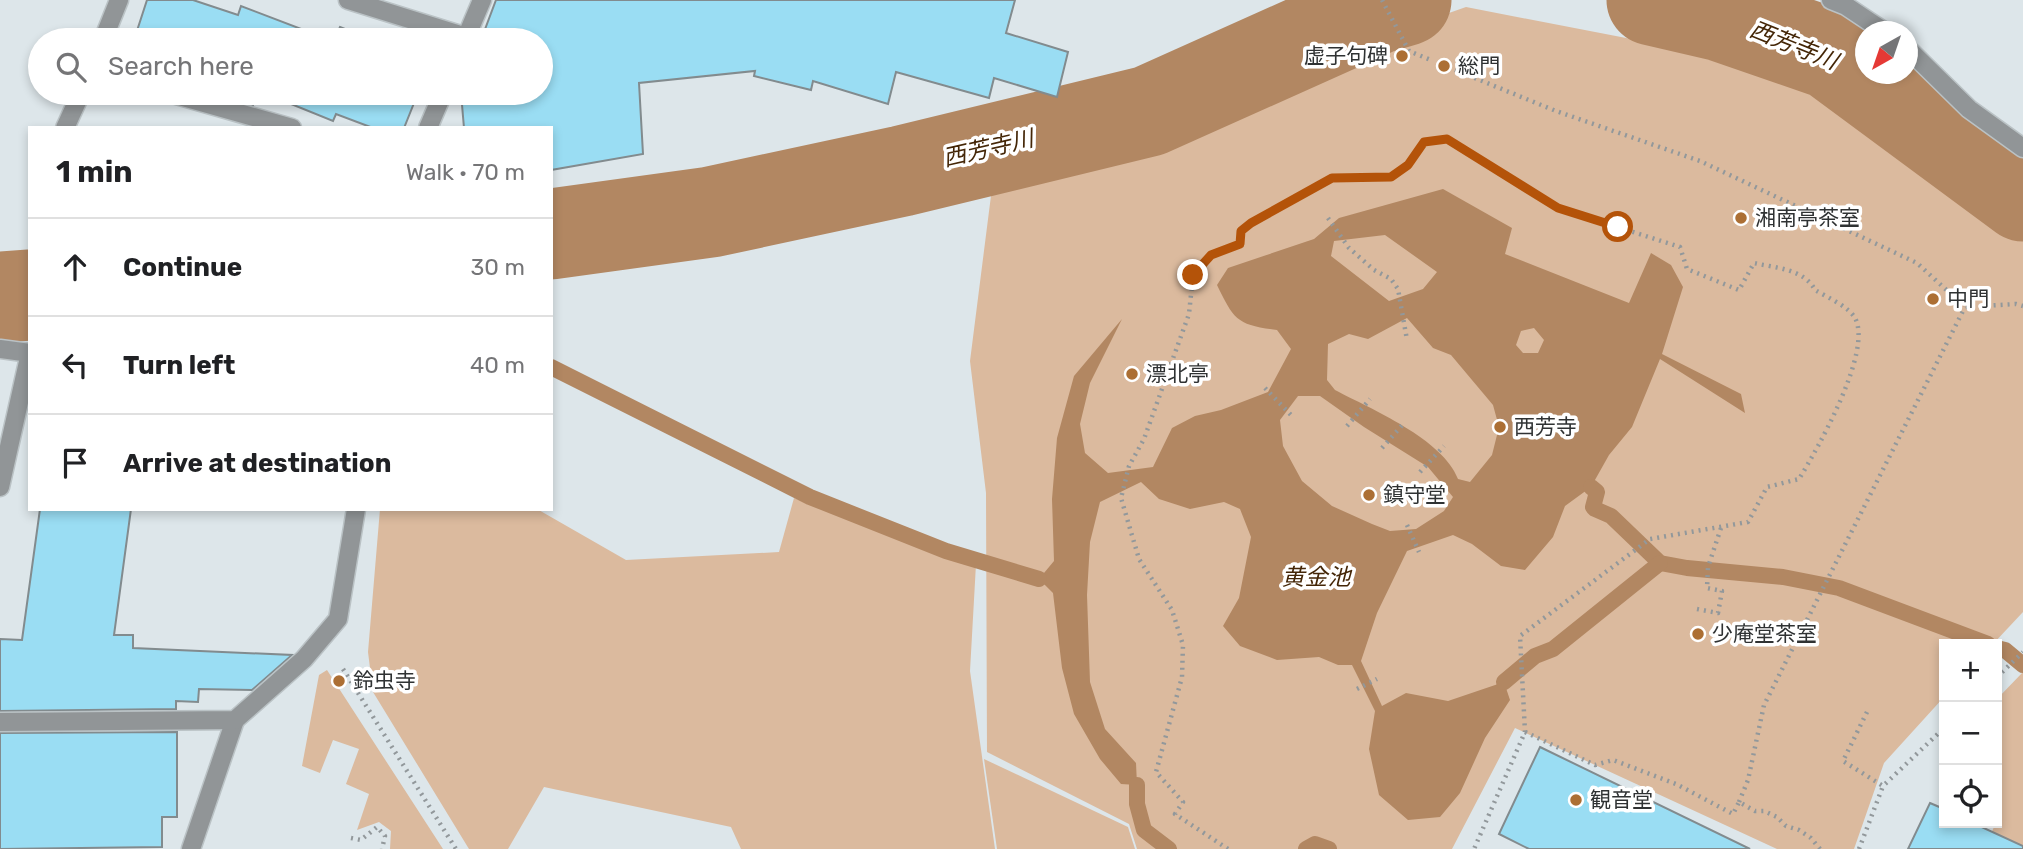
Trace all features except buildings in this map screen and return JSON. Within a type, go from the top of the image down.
[{"type":"street","points":[[108,28],[119,0]]},
{"type":"street","points":[[348,0],[435,28]]},
{"type":"street","points":[[470,28],[482,0]]},
{"type":"street","points":[[1831,0],[1868,21]]},
{"type":"street","points":[[1918,59],[1969,109],[2023,148]]},
{"type":"street","points":[[66,126],[76,105]]},
{"type":"street","points":[[211,105],[285,126]]},
{"type":"street","points":[[429,126],[438,105]]},
{"type":"street","points":[[0,349],[28,353]]},
{"type":"street","points":[[0,487],[28,362]]},
{"type":"street","points":[[191,849],[235,720],[304,659],[338,619],[356,511]]},
{"type":"street","points":[[0,722],[235,720]]},
{"type":"path","points":[[1382,0],[1409,51],[1433,61]]},
{"type":"path","points":[[1455,70],[1556,111],[1700,161],[1917,263],[1965,307],[2017,304],[2023,306]]},
{"type":"path","points":[[1228,849],[1175,814],[1183,802],[1156,772],[1182,677],[1183,645],[1172,610],[1139,559],[1121,498],[1129,466],[1143,439],[1189,314],[1193,275],[1211,255],[1240,244],[1241,231],[1251,223],[1332,178],[1391,177],[1408,165],[1424,142],[1447,139],[1558,208],[1680,247],[1687,269],[1739,290],[1754,263],[1794,272],[1807,279],[1815,290],[1854,315],[1861,332],[1857,359],[1849,380],[1799,479],[1767,487],[1748,522],[1650,539],[1520,636],[1525,732],[1474,849]]},
{"type":"path","points":[[1328,218],[1349,248],[1374,270],[1391,279],[1398,289],[1407,340]]},
{"type":"path","points":[[1525,732],[1595,765],[1613,760],[1676,784],[1734,814],[1748,780],[1764,705],[1965,307]]},
{"type":"path","points":[[1265,388],[1291,415]]},
{"type":"path","points":[[1347,426],[1370,399]]},
{"type":"path","points":[[1382,448],[1405,422]]},
{"type":"path","points":[[1420,472],[1444,446]]},
{"type":"path","points":[[1407,526],[1419,552]]},
{"type":"path","points":[[1697,609],[1718,613],[1722,591],[1707,588],[1708,567],[1721,528]]},
{"type":"path","points":[[2002,672],[2023,652]]},
{"type":"path","points":[[337,659],[456,849]]},
{"type":"path","points":[[1357,689],[1377,678]]},
{"type":"path","points":[[1867,712],[1843,761],[1884,786]]},
{"type":"path","points":[[1859,849],[1884,786],[1939,733]]},
{"type":"path","points":[[1739,802],[1755,811],[1764,811],[1777,817],[1786,826],[1811,838],[1819,849]]},
{"type":"path","points":[[351,838],[361,840],[377,827],[385,836],[382,849]]},
{"type":"shaded area","name":"西芳寺","points":[[1466,7],[1786,69],[2023,226],[2023,612],[1998,639],[1939,639],[1939,702],[1884,763],[1854,849],[1777,849],[1515,728],[1452,849],[1137,849],[1129,824],[987,752],[986,493],[970,361],[993,180],[1177,126],[1378,38]]},
{"type":"shaded area","points":[[794,498],[976,564],[970,671],[995,849],[741,849],[731,827],[544,787],[508,849],[469,849],[373,692],[368,652],[380,511],[540,511],[626,560],[779,552]]},
{"type":"shaded area","points":[[327,670],[443,849],[390,849],[391,831],[379,822],[357,830],[369,794],[346,784],[359,749],[333,740],[320,773],[302,766],[319,675]]},
{"type":"shaded area","points":[[2023,672],[2023,849],[1984,849],[1994,828],[2002,828],[2002,694]]},
{"type":"shaded area","points":[[984,759],[1128,827],[1135,849],[997,849]]},
{"type":"water","name":"黄金池","points":[[1443,189],[1512,228],[1505,254],[1629,303],[1651,253],[1671,265],[1683,287],[1662,354],[1741,394],[1745,413],[1660,359],[1632,427],[1609,455],[1591,487],[1565,506],[1553,537],[1525,570],[1501,566],[1472,544],[1453,535],[1407,551],[1377,613],[1361,661],[1382,706],[1406,693],[1448,701],[1504,682],[1510,700],[1485,738],[1460,793],[1440,817],[1408,820],[1379,795],[1369,749],[1375,711],[1352,665],[1338,665],[1319,657],[1277,660],[1240,646],[1223,626],[1239,598],[1251,537],[1240,509],[1224,502],[1190,509],[1159,499],[1141,482],[1100,502],[1090,542],[1087,595],[1090,682],[1105,729],[1136,763],[1137,785],[1121,784],[1100,759],[1074,714],[1062,668],[1053,593],[1039,579],[1054,561],[1052,499],[1057,438],[1074,376],[1122,319],[1090,383],[1080,424],[1085,453],[1108,473],[1153,467],[1172,428],[1195,416],[1221,410],[1268,392],[1291,349],[1277,330],[1245,323],[1233,313],[1217,285],[1228,268],[1314,239],[1339,218]],"holes":[[[1385,235],[1437,272],[1423,289],[1389,301],[1331,256],[1334,241]],[[1407,318],[1433,348],[1451,355],[1493,405],[1499,427],[1492,455],[1470,482],[1458,479],[1450,464],[1422,438],[1335,390],[1327,380],[1328,344],[1349,334],[1368,339]],[[1534,328],[1544,340],[1538,353],[1523,353],[1516,345],[1521,331]],[[1298,396],[1320,396],[1428,467],[1453,497],[1444,511],[1416,529],[1390,531],[1372,524],[1332,506],[1302,481],[1283,446],[1280,420]]]},
{"type":"waterway","name":"西芳寺川","points":[[553,234],[711,212],[902,171],[1149,111],[1379,8],[1406,0]]},
{"type":"waterway","name":"西芳寺川","points":[[1652,0],[1721,16],[1831,54],[2023,196]]},
{"type":"waterway","name":"西芳寺川","points":[[0,297],[28,295]]},
{"type":"waterway","points":[[553,368],[810,497],[946,551],[1039,579]]},
{"type":"waterway","points":[[1591,487],[1597,492],[1593,507],[1611,516],[1660,563],[1783,577],[1839,588],[1975,639]]},
{"type":"waterway","points":[[1504,682],[1535,656],[1553,649],[1660,563]]},
{"type":"waterway","points":[[2002,649],[2023,665]]},
{"type":"waterway","points":[[1137,785],[1137,804],[1144,830],[1169,849]]},
{"type":"waterway","points":[[1306,849],[1315,844],[1329,849]]},
{"type":"place","name":"虚子句碑","points":[[1402,56]]},
{"type":"place","name":"総門","points":[[1444,66]]},
{"type":"place","name":"湘南亭茶室","points":[[1741,218]]},
{"type":"place","name":"中門","points":[[1933,299]]},
{"type":"place","name":"漂北亭","points":[[1132,374]]},
{"type":"place","name":"西芳寺","points":[[1500,427]]},
{"type":"place","name":"鎮守堂","points":[[1369,495]]},
{"type":"place","name":"少庵堂茶室","points":[[1698,634]]},
{"type":"place","name":"鈴虫寺","points":[[339,681]]},
{"type":"place","name":"観音堂","points":[[1576,800]]},
{"type":"route","points":[[1193,275],[1211,255],[1240,244],[1241,231],[1251,223],[1332,178],[1391,177],[1408,165],[1424,142],[1447,139],[1558,208],[1618,227]]}]
